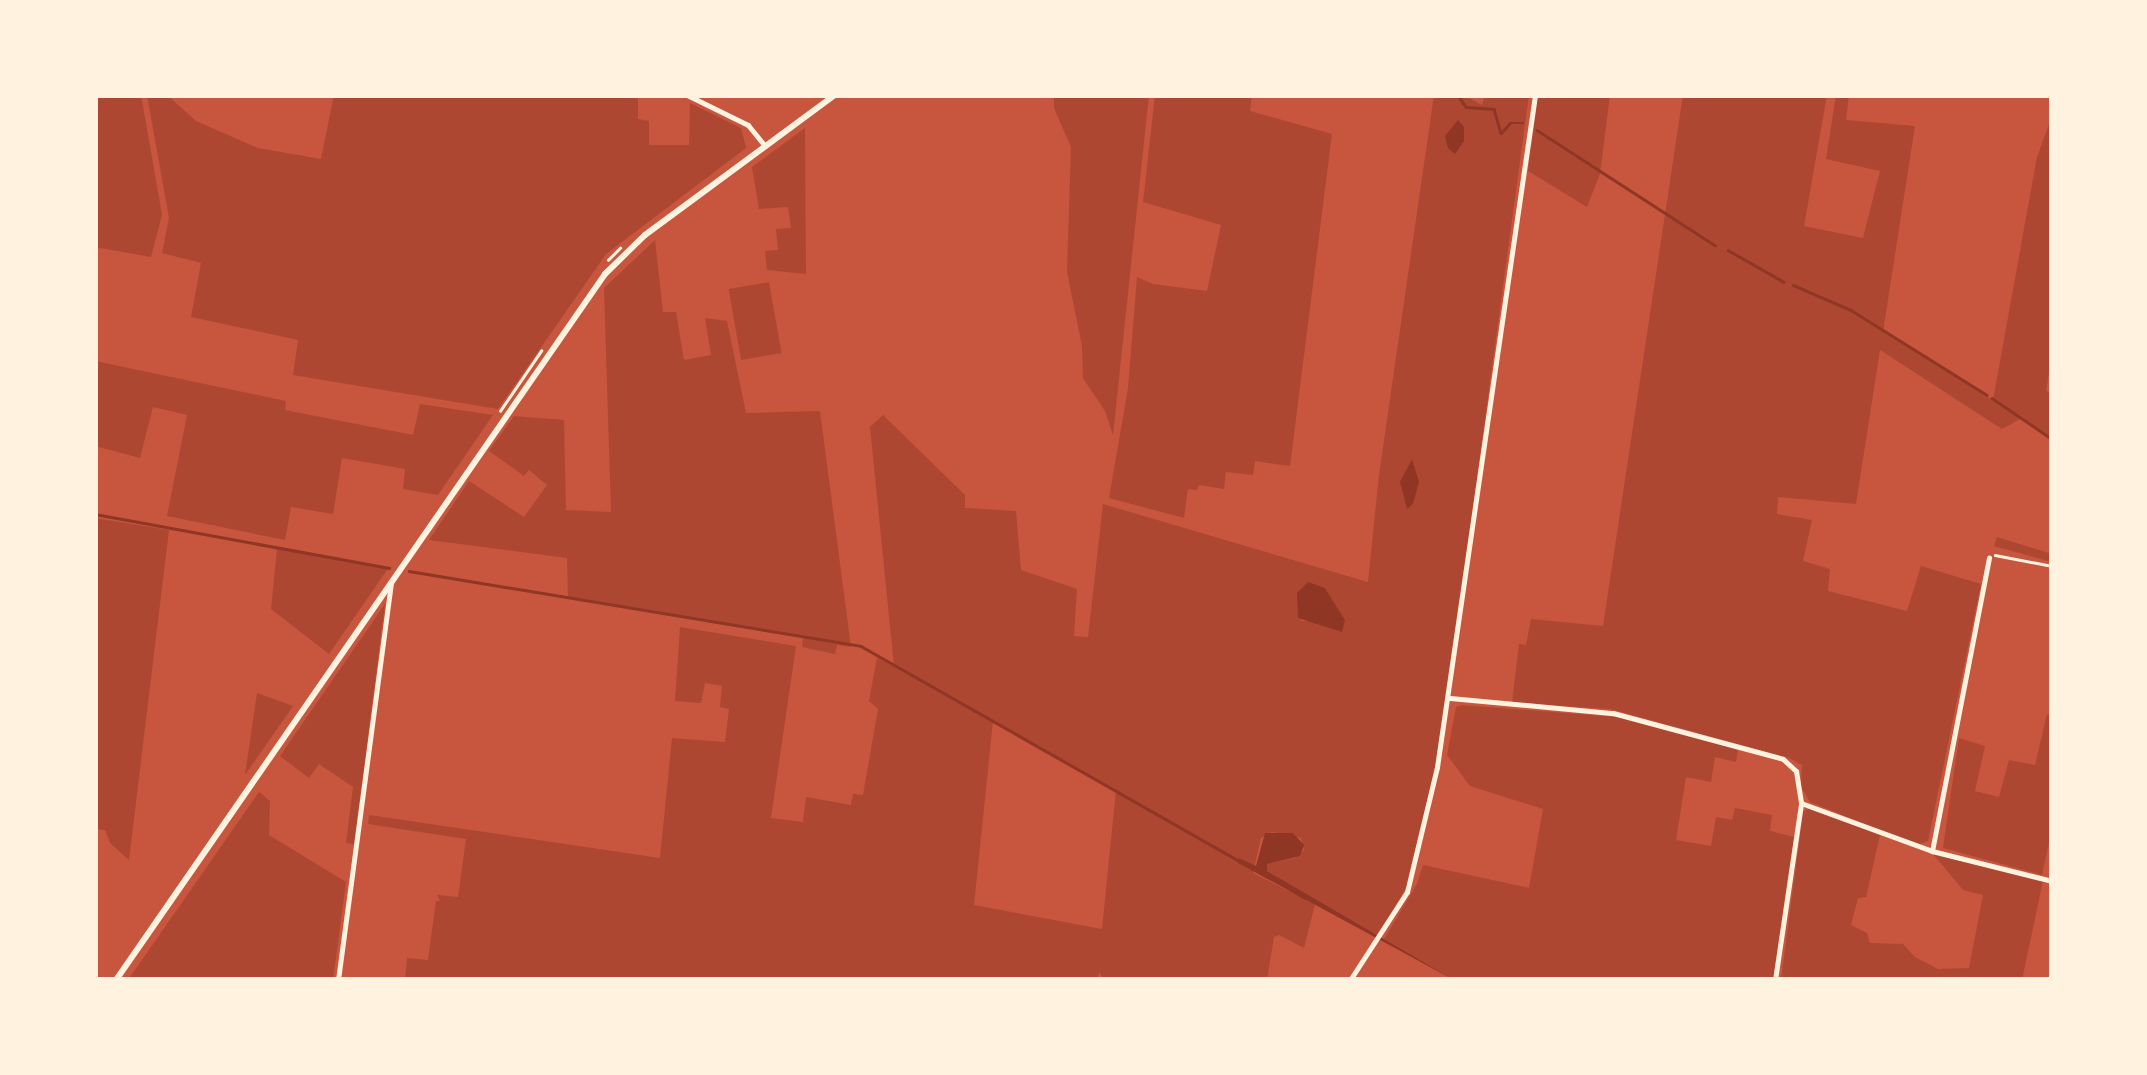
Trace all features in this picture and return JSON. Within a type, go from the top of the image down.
[{"type":"main road","points":[[116,980],[605,274],[645,235],[835,95]]},
{"type":"street","points":[[687,95],[748,126],[766,146]]},
{"type":"street","points":[[1350,980],[1381,935],[1413,876],[1450,698],[1535,95]]},
{"type":"street","points":[[1932,851],[1990,557]]},
{"type":"street","points":[[338,980],[391,580]]},
{"type":"street","points":[[1450,698],[1612,713],[1783,759],[1796,772],[1801,803],[1776,980]]},
{"type":"street","points":[[1801,803],[1932,851],[2052,880]]},
{"type":"path","points":[[1990,557],[1998,553],[2052,566]]},
{"type":"shaded area","points":[[95,95],[141,95],[162,215],[151,257],[95,247]]},
{"type":"shaded area","points":[[147,95],[167,95],[196,121],[258,148],[321,159],[334,95],[638,95],[638,119],[649,121],[649,145],[689,145],[690,103],[741,128],[746,148],[606,254],[498,409],[293,375],[298,340],[191,317],[201,263],[162,253],[169,218]]},
{"type":"shaded area","points":[[1054,95],[1149,95],[1113,435],[1105,411],[1083,378],[1082,346],[1067,272],[1071,147],[1054,108]]},
{"type":"shaded area","points":[[1155,95],[1252,95],[1250,111],[1332,134],[1290,466],[1255,461],[1253,475],[1226,472],[1224,489],[1199,485],[1197,490],[1188,489],[1184,518],[1109,498],[1128,388],[1137,277],[1153,284],[1207,291],[1221,225],[1143,202]]},
{"type":"shaded area","points":[[1434,95],[1464,95],[1482,105],[1485,96],[1529,95],[1442,736],[1410,880],[1378,938],[1267,871],[1266,864],[1295,858],[1304,850],[1301,838],[1272,832],[1261,838],[1253,873],[1315,904],[1304,948],[1279,935],[1274,937],[1267,980],[1104,980],[1099,972],[1097,980],[405,980],[407,958],[428,960],[436,901],[440,901],[437,895],[458,897],[466,839],[368,824],[369,815],[660,858],[672,738],[725,742],[729,709],[720,707],[722,686],[705,683],[701,703],[675,701],[680,627],[796,646],[771,818],[803,822],[806,797],[851,805],[853,794],[863,795],[878,709],[869,701],[877,658],[894,666],[870,427],[883,415],[965,495],[965,508],[1016,511],[1021,570],[1077,589],[1074,636],[1088,637],[1103,504],[1368,582],[1379,475]],"holes":[[[1325,588],[1345,620],[1300,621]],[[993,721],[1116,790],[1102,929],[974,905]]]},
{"type":"shaded area","points":[[1538,95],[1610,95],[1600,174],[1587,207],[1528,171]]},
{"type":"shaded area","points":[[1683,95],[1827,95],[1804,226],[1863,238],[1880,171],[1826,159],[1836,95],[1849,95],[1846,120],[1915,126],[1883,332],[1993,400],[2037,157],[2052,116],[2052,354],[2046,391],[2052,393],[2052,442],[2022,418],[2002,429],[1880,350],[1856,504],[1778,497],[1777,514],[1812,520],[1803,561],[1830,569],[1828,591],[1907,611],[1921,566],[1981,584],[1928,841],[1918,845],[1810,802],[1801,787],[1802,765],[1789,758],[1610,709],[1512,703],[1519,644],[1526,645],[1531,619],[1603,626]]},
{"type":"shaded area","points":[[1458,120],[1464,127],[1464,141],[1455,154],[1448,148],[1445,136]]},
{"type":"shaded area","points":[[805,128],[806,274],[767,270],[765,251],[778,250],[776,229],[791,228],[788,207],[759,209],[752,167]]},
{"type":"shaded area","points":[[655,240],[663,312],[676,312],[684,360],[711,355],[705,318],[727,321],[746,413],[820,411],[851,647],[837,645],[835,654],[802,647],[803,638],[568,598],[567,558],[429,540],[469,481],[524,517],[547,485],[529,470],[524,476],[489,451],[514,416],[564,420],[566,510],[611,512],[604,288]]},
{"type":"shaded area","points":[[769,282],[782,353],[741,360],[729,289]]},
{"type":"shaded area","points":[[95,361],[286,401],[285,410],[413,435],[420,404],[493,415],[438,495],[403,489],[405,469],[342,458],[333,514],[291,507],[285,540],[167,516],[187,415],[153,407],[140,458],[95,446]]},
{"type":"shaded area","points":[[1412,459],[1419,482],[1413,504],[1407,509],[1400,482]]},
{"type":"shaded area","points":[[95,518],[169,530],[129,860],[110,843],[105,830],[95,829]]},
{"type":"shaded area","points":[[1997,537],[2052,554],[2052,562],[1994,546]]},
{"type":"shaded area","points":[[277,549],[389,567],[329,654],[271,609]]},
{"type":"shaded area","points":[[1308,582],[1325,588],[1345,620],[1342,632],[1298,618],[1297,593]]},
{"type":"shaded area","points":[[385,604],[354,844],[346,843],[353,787],[319,764],[309,778],[280,756]]},
{"type":"shaded area","points":[[257,693],[293,706],[245,775]]},
{"type":"shaded area","points":[[1456,707],[1618,717],[1738,750],[1736,762],[1715,757],[1711,782],[1686,777],[1676,840],[1711,846],[1716,817],[1732,820],[1735,808],[1772,815],[1770,831],[1794,837],[1773,980],[1454,980],[1383,941],[1417,884],[1423,865],[1529,888],[1543,809],[1470,786],[1447,755]]},
{"type":"shaded area","points":[[2047,714],[2052,716],[2052,829],[2042,875],[1943,848],[1959,738],[1985,746],[1975,791],[1999,797],[2009,760],[2035,765]]},
{"type":"shaded area","points":[[259,792],[270,801],[269,835],[346,882],[333,980],[128,980]]},
{"type":"shaded area","points":[[1808,809],[1880,835],[1866,897],[1858,898],[1851,925],[1867,933],[1870,943],[1903,944],[1915,957],[1938,969],[1969,968],[1983,895],[1963,890],[1933,854],[2043,881],[2022,980],[1781,980],[1803,812]]},
{"type":"shaded area","points":[[1265,833],[1293,833],[1304,845],[1300,856],[1267,864],[1267,871],[1454,980],[1238,863],[1239,858],[1256,866]]},
{"type":"waterway","points":[[1458,95],[1466,107],[1494,109],[1501,133],[1510,123],[1523,123]]},
{"type":"waterway","points":[[1537,130],[1715,245]]},
{"type":"waterway","points":[[1728,250],[1784,282]]},
{"type":"waterway","points":[[1793,285],[1851,310],[1987,395]]},
{"type":"waterway","points":[[1992,398],[2052,439]]},
{"type":"waterway","points":[[95,514],[389,568]]},
{"type":"waterway","points":[[409,571],[861,646],[1240,861]]},
{"type":"waterway","points":[[1290,889],[1305,898]]}]
